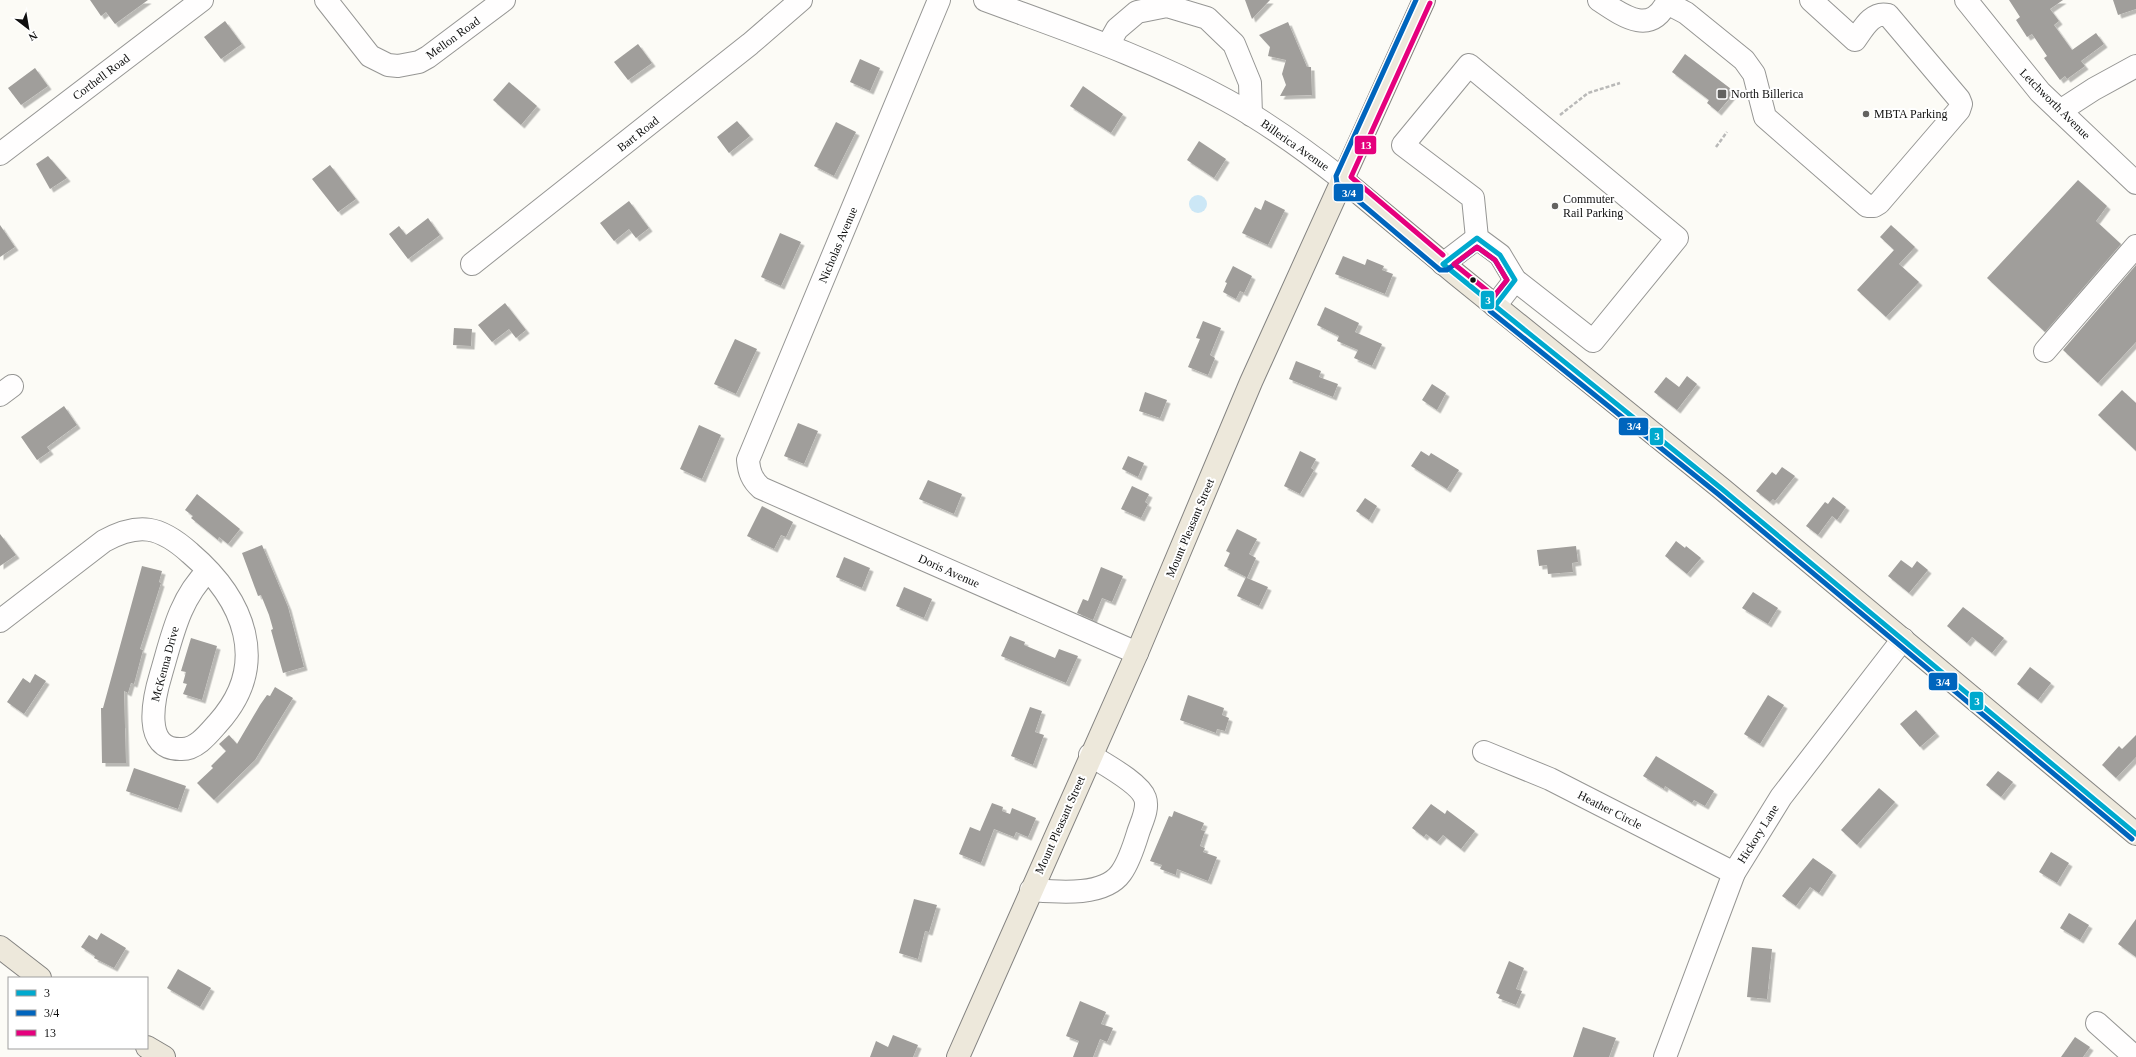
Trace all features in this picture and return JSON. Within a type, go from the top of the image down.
[{"type":"main road","name":"Mount Pleasant Street","points":[[958,1057],[1090,756],[1137,653],[1251,382],[1424,0]]},
{"type":"main road","name":"Billerica Avenue","points":[[1342,179],[1443,264],[1722,489],[2136,834]]},
{"type":"main road","points":[[0,948],[39,977]]},
{"type":"main road","points":[[148,1048],[164,1057]]},
{"type":"street","name":"Corthell Road","points":[[0,154],[202,0]]},
{"type":"street","name":"Mellon Road","points":[[326,0],[370,56],[388,65],[398,66],[419,62],[428,57],[504,0]]},
{"type":"street","name":"Bart Road","points":[[472,264],[750,44],[800,0]]},
{"type":"street","name":"Nicholas Avenue","points":[[761,488],[751,476],[748,460],[939,0]]},
{"type":"street","name":"Billerica Avenue","points":[[985,0],[1108,45],[1199,86],[1251,115],[1294,142],[1342,179]]},
{"type":"street","points":[[1599,0],[1634,20],[1648,21],[1655,18],[1668,2],[1686,13],[1744,60],[1754,74],[1764,117],[1868,206],[1874,206],[1879,203],[1959,110],[1961,104],[1888,15],[1880,14],[1875,16],[1855,40],[1811,0]]},
{"type":"street","name":"Letchworth Avenue","points":[[1966,0],[2029,79],[2136,183]]},
{"type":"street","points":[[1108,45],[1117,29],[1137,12],[1167,6],[1207,18],[1234,44],[1250,83],[1251,115]]},
{"type":"street","points":[[1469,65],[1544,127],[1676,238],[1593,341],[1516,280],[1500,255],[1477,238],[1473,198],[1403,145],[1469,65]]},
{"type":"street","points":[[2060,110],[2136,66]]},
{"type":"street","points":[[1443,264],[1477,238]]},
{"type":"street","points":[[2045,351],[2136,246]]},
{"type":"street","points":[[1495,306],[1516,280]]},
{"type":"street","name":"Doris Avenue","points":[[761,488],[1137,653]]},
{"type":"street","name":"McKenna Drive","points":[[0,621],[104,541],[129,530],[142,528],[155,530],[170,537],[195,557],[208,571],[223,590],[238,614],[246,642],[247,668],[239,692],[230,708],[208,734],[190,747],[183,749],[165,745],[159,739],[155,731],[153,720],[156,692],[184,601],[195,585],[208,571]]},
{"type":"street","name":"Hickory Lane","points":[[1665,1057],[1734,873],[1781,796],[1903,639]]},
{"type":"street","name":"Heather Circle","points":[[1484,752],[1550,779],[1734,873]]},
{"type":"street","points":[[1031,890],[1068,892],[1088,890],[1112,881],[1121,873],[1135,842],[1146,810],[1146,799],[1141,790],[1090,756]]},
{"type":"street","points":[[2097,1023],[2135,1057]]},
{"type":"path","points":[[1544,127],[1588,93],[1620,83]]},
{"type":"path","points":[[1716,146],[1727,132]]},
{"type":"water","points":[[1198,195],[1204,198],[1207,204],[1204,210],[1198,213],[1192,210],[1189,204],[1192,198]]},
{"type":"building","points":[[90,0],[148,0],[115,24],[106,12],[101,16]]},
{"type":"building","points":[[1245,0],[1270,0],[1252,19]]},
{"type":"building","points":[[2009,0],[2063,0],[2050,9],[2059,21],[2054,25],[2072,50],[2096,33],[2104,44],[2081,61],[2085,66],[2067,79],[2065,76],[2060,80],[2044,58],[2047,56],[2032,34],[2027,37],[2016,20],[2020,17]]},
{"type":"building","points":[[2113,0],[2136,0],[2136,9],[2118,15]]},
{"type":"building","points":[[225,21],[242,44],[221,59],[204,37]]},
{"type":"building","points":[[1288,22],[1307,67],[1311,67],[1312,95],[1280,96],[1286,85],[1282,74],[1286,60],[1268,56],[1270,47],[1259,35]]},
{"type":"building","points":[[638,44],[652,63],[628,80],[614,62]]},
{"type":"building","points":[[1685,54],[1735,92],[1718,112],[1707,103],[1709,100],[1672,72]]},
{"type":"building","points":[[860,59],[880,68],[870,91],[850,82]]},
{"type":"building","points":[[35,68],[48,86],[21,105],[8,88]]},
{"type":"building","points":[[509,82],[537,106],[521,125],[493,100]]},
{"type":"building","points":[[1083,86],[1123,114],[1111,133],[1070,106]]},
{"type":"building","points":[[737,121],[750,136],[729,153],[717,137]]},
{"type":"building","points":[[836,122],[856,132],[834,176],[814,166]]},
{"type":"building","points":[[1199,141],[1226,159],[1214,178],[1187,160]]},
{"type":"building","points":[[48,156],[67,178],[50,189],[36,164]]},
{"type":"building","points":[[330,165],[356,199],[338,212],[312,179]]},
{"type":"building","points":[[2078,180],[2107,206],[2096,221],[2121,244],[2045,332],[1987,278]]},
{"type":"building","points":[[1265,200],[1285,210],[1268,245],[1242,233],[1255,207],[1261,210]]},
{"type":"building","points":[[629,201],[649,228],[636,238],[629,229],[614,241],[600,223]]},
{"type":"building","points":[[428,218],[440,235],[408,259],[389,234],[399,226],[406,235]]},
{"type":"building","points":[[0,225],[15,247],[0,257]]},
{"type":"building","points":[[1891,225],[1915,247],[1899,264],[1919,282],[1886,317],[1857,290],[1894,250],[1880,237]]},
{"type":"building","points":[[780,233],[801,242],[781,286],[761,277]]},
{"type":"building","points":[[1343,256],[1365,265],[1367,259],[1384,266],[1382,270],[1393,274],[1385,294],[1335,274]]},
{"type":"building","points":[[2136,265],[2136,342],[2098,383],[2063,350]]},
{"type":"building","points":[[1233,266],[1252,276],[1244,293],[1240,291],[1236,299],[1223,292],[1227,283],[1225,282]]},
{"type":"building","points":[[505,303],[526,330],[516,338],[509,329],[492,342],[478,325]]},
{"type":"building","points":[[1325,307],[1359,323],[1355,332],[1382,344],[1372,366],[1354,358],[1358,350],[1337,341],[1339,336],[1317,325]]},
{"type":"building","points":[[1203,321],[1221,328],[1210,355],[1215,358],[1208,375],[1188,367],[1200,339],[1196,338]]},
{"type":"building","points":[[454,328],[472,329],[471,346],[453,345]]},
{"type":"building","points":[[735,339],[757,349],[736,394],[714,384]]},
{"type":"building","points":[[1296,361],[1321,371],[1319,377],[1338,384],[1333,397],[1289,379]]},
{"type":"building","points":[[1687,376],[1697,384],[1677,410],[1654,392],[1666,377],[1679,387]]},
{"type":"building","points":[[1432,384],[1446,393],[1437,410],[1422,400]]},
{"type":"building","points":[[2122,390],[2136,403],[2136,451],[2098,415]]},
{"type":"building","points":[[1145,392],[1167,400],[1160,418],[1139,411]]},
{"type":"building","points":[[64,406],[77,425],[47,447],[50,451],[37,460],[21,437]]},
{"type":"building","points":[[798,423],[818,431],[804,464],[784,456]]},
{"type":"building","points":[[699,425],[721,435],[702,479],[680,469]]},
{"type":"building","points":[[1300,451],[1316,459],[1311,468],[1314,470],[1300,494],[1284,486]]},
{"type":"building","points":[[1421,451],[1429,456],[1431,453],[1459,470],[1447,489],[1411,466]]},
{"type":"building","points":[[1128,456],[1144,463],[1138,477],[1122,469]]},
{"type":"building","points":[[1782,467],[1795,476],[1775,501],[1773,499],[1770,502],[1756,491],[1772,472],[1776,475]]},
{"type":"building","points":[[928,480],[962,494],[954,514],[919,499]]},
{"type":"building","points":[[1132,486],[1149,494],[1145,502],[1148,504],[1141,518],[1121,509]]},
{"type":"building","points":[[197,494],[240,529],[228,544],[219,537],[218,540],[191,518],[193,516],[185,510]]},
{"type":"building","points":[[1833,497],[1846,507],[1837,520],[1832,516],[1818,535],[1806,526],[1825,502],[1828,504]]},
{"type":"building","points":[[1365,498],[1377,506],[1369,520],[1356,511]]},
{"type":"building","points":[[762,506],[793,522],[786,537],[781,535],[774,549],[747,536]]},
{"type":"building","points":[[1237,529],[1257,539],[1249,554],[1256,558],[1247,578],[1268,587],[1259,606],[1237,596],[1246,577],[1224,566],[1230,553],[1226,551]]},
{"type":"building","points":[[0,534],[16,555],[0,566]]},
{"type":"building","points":[[1676,541],[1685,548],[1686,546],[1701,558],[1687,574],[1665,556]]},
{"type":"building","points":[[262,545],[288,607],[304,667],[283,673],[271,630],[273,629],[269,615],[261,595],[258,596],[242,553]]},
{"type":"building","points":[[1576,546],[1578,562],[1572,563],[1573,572],[1548,574],[1547,565],[1539,566],[1537,550]]},
{"type":"building","points":[[844,557],[870,568],[862,588],[836,577]]},
{"type":"building","points":[[1901,560],[1912,568],[1917,561],[1928,570],[1909,593],[1888,576]]},
{"type":"building","points":[[142,566],[162,571],[159,582],[161,583],[140,649],[143,650],[134,684],[131,683],[128,693],[124,691],[126,763],[102,763],[101,708],[103,708]]},
{"type":"building","points":[[1101,567],[1123,576],[1112,602],[1102,598],[1093,620],[1077,613],[1083,599],[1088,601]]},
{"type":"building","points":[[904,587],[932,599],[924,618],[896,606]]},
{"type":"building","points":[[1753,592],[1778,608],[1768,624],[1742,608]]},
{"type":"building","points":[[1963,607],[2004,638],[1992,653],[1972,637],[1967,643],[1947,626]]},
{"type":"building","points":[[1010,636],[1025,642],[1024,645],[1055,658],[1059,649],[1078,656],[1066,683],[1001,656]]},
{"type":"building","points":[[191,638],[217,646],[202,700],[183,694],[187,684],[183,683],[186,672],[181,671]]},
{"type":"building","points":[[2030,667],[2051,683],[2038,700],[2017,684]]},
{"type":"building","points":[[35,674],[46,681],[24,714],[7,702],[23,678],[30,683]]},
{"type":"building","points":[[275,687],[293,698],[255,760],[214,800],[197,783],[213,768],[211,766],[226,751],[219,744],[229,735],[237,744],[260,705],[267,695],[270,696]]},
{"type":"building","points":[[1188,695],[1224,708],[1222,715],[1229,718],[1225,731],[1217,729],[1216,733],[1180,720]]},
{"type":"building","points":[[1768,695],[1784,705],[1760,744],[1744,734]]},
{"type":"building","points":[[1030,707],[1042,711],[1035,732],[1044,735],[1033,765],[1011,756]]},
{"type":"building","points":[[1916,710],[1936,733],[1920,747],[1900,724]]},
{"type":"building","points":[[2136,735],[2136,757],[2116,778],[2102,765],[2119,746],[2122,749]]},
{"type":"building","points":[[1656,756],[1714,791],[1705,806],[1694,800],[1692,803],[1665,786],[1664,789],[1643,776]]},
{"type":"building","points":[[134,768],[186,786],[178,809],[126,791]]},
{"type":"building","points":[[1998,771],[2013,782],[2001,797],[1986,785]]},
{"type":"building","points":[[1879,788],[1895,802],[1857,845],[1841,830]]},
{"type":"building","points":[[992,803],[1003,807],[1002,811],[1010,814],[1012,808],[1036,818],[1028,837],[1016,832],[1014,837],[994,829],[981,863],[959,854],[970,827],[980,831]]},
{"type":"building","points":[[1431,804],[1445,814],[1447,810],[1475,831],[1461,849],[1443,835],[1437,842],[1426,834],[1424,837],[1412,828]]},
{"type":"building","points":[[1174,811],[1204,823],[1201,830],[1205,831],[1200,846],[1205,848],[1203,852],[1217,857],[1208,881],[1177,869],[1176,875],[1160,869],[1162,865],[1150,861],[1169,816],[1172,817]]},
{"type":"building","points":[[2051,852],[2069,863],[2057,883],[2039,872]]},
{"type":"building","points":[[1813,858],[1833,872],[1819,893],[1810,887],[1796,906],[1782,896]]},
{"type":"building","points":[[914,899],[937,905],[929,932],[925,931],[918,959],[899,953]]},
{"type":"building","points":[[2069,913],[2089,925],[2080,940],[2060,928]]},
{"type":"building","points":[[2136,919],[2136,957],[2118,944]]},
{"type":"building","points":[[101,933],[126,948],[114,968],[94,958],[95,956],[81,947],[89,935],[97,940]]},
{"type":"building","points":[[1752,947],[1772,949],[1767,999],[1747,997]]},
{"type":"building","points":[[1509,961],[1524,968],[1516,989],[1522,991],[1516,1005],[1498,998],[1500,995],[1496,993]]},
{"type":"building","points":[[178,969],[211,988],[200,1007],[167,988]]},
{"type":"building","points":[[1080,1001],[1106,1012],[1101,1024],[1113,1028],[1107,1042],[1100,1039],[1093,1057],[1073,1057],[1079,1041],[1066,1036]]},
{"type":"building","points":[[1583,1027],[1616,1038],[1609,1057],[1573,1057]]},
{"type":"building","points":[[893,1035],[918,1045],[913,1057],[870,1057],[876,1041],[888,1047]]},
{"type":"building","points":[[2075,1037],[2090,1047],[2083,1057],[2061,1057]]},
{"type":"transit line","name":"3/4","points":[[1416,0],[1336,176],[1337,183],[1440,270],[1447,270],[1477,247],[1495,260],[1507,280],[1489,303],[1490,311],[1718,494],[2132,839]]},
{"type":"transit line","name":"13","points":[[1430,3],[1351,177],[1443,255]]},
{"type":"transit line","name":"3","points":[[1477,238],[1500,255],[1515,280],[1495,306],[1443,264],[1477,238]]},
{"type":"transit line","name":"13","points":[[1477,247],[1495,260],[1507,280],[1494,296],[1454,264],[1477,247]]},
{"type":"transit line","name":"3","points":[[1495,306],[1722,489],[2136,834]]},
{"type":"place","name":"North Billerica","points":[[1722,94]]},
{"type":"place","name":"MBTA Parking","points":[[1866,114]]},
{"type":"place","name":"Commuter Rail Parking","points":[[1555,206]]}]
